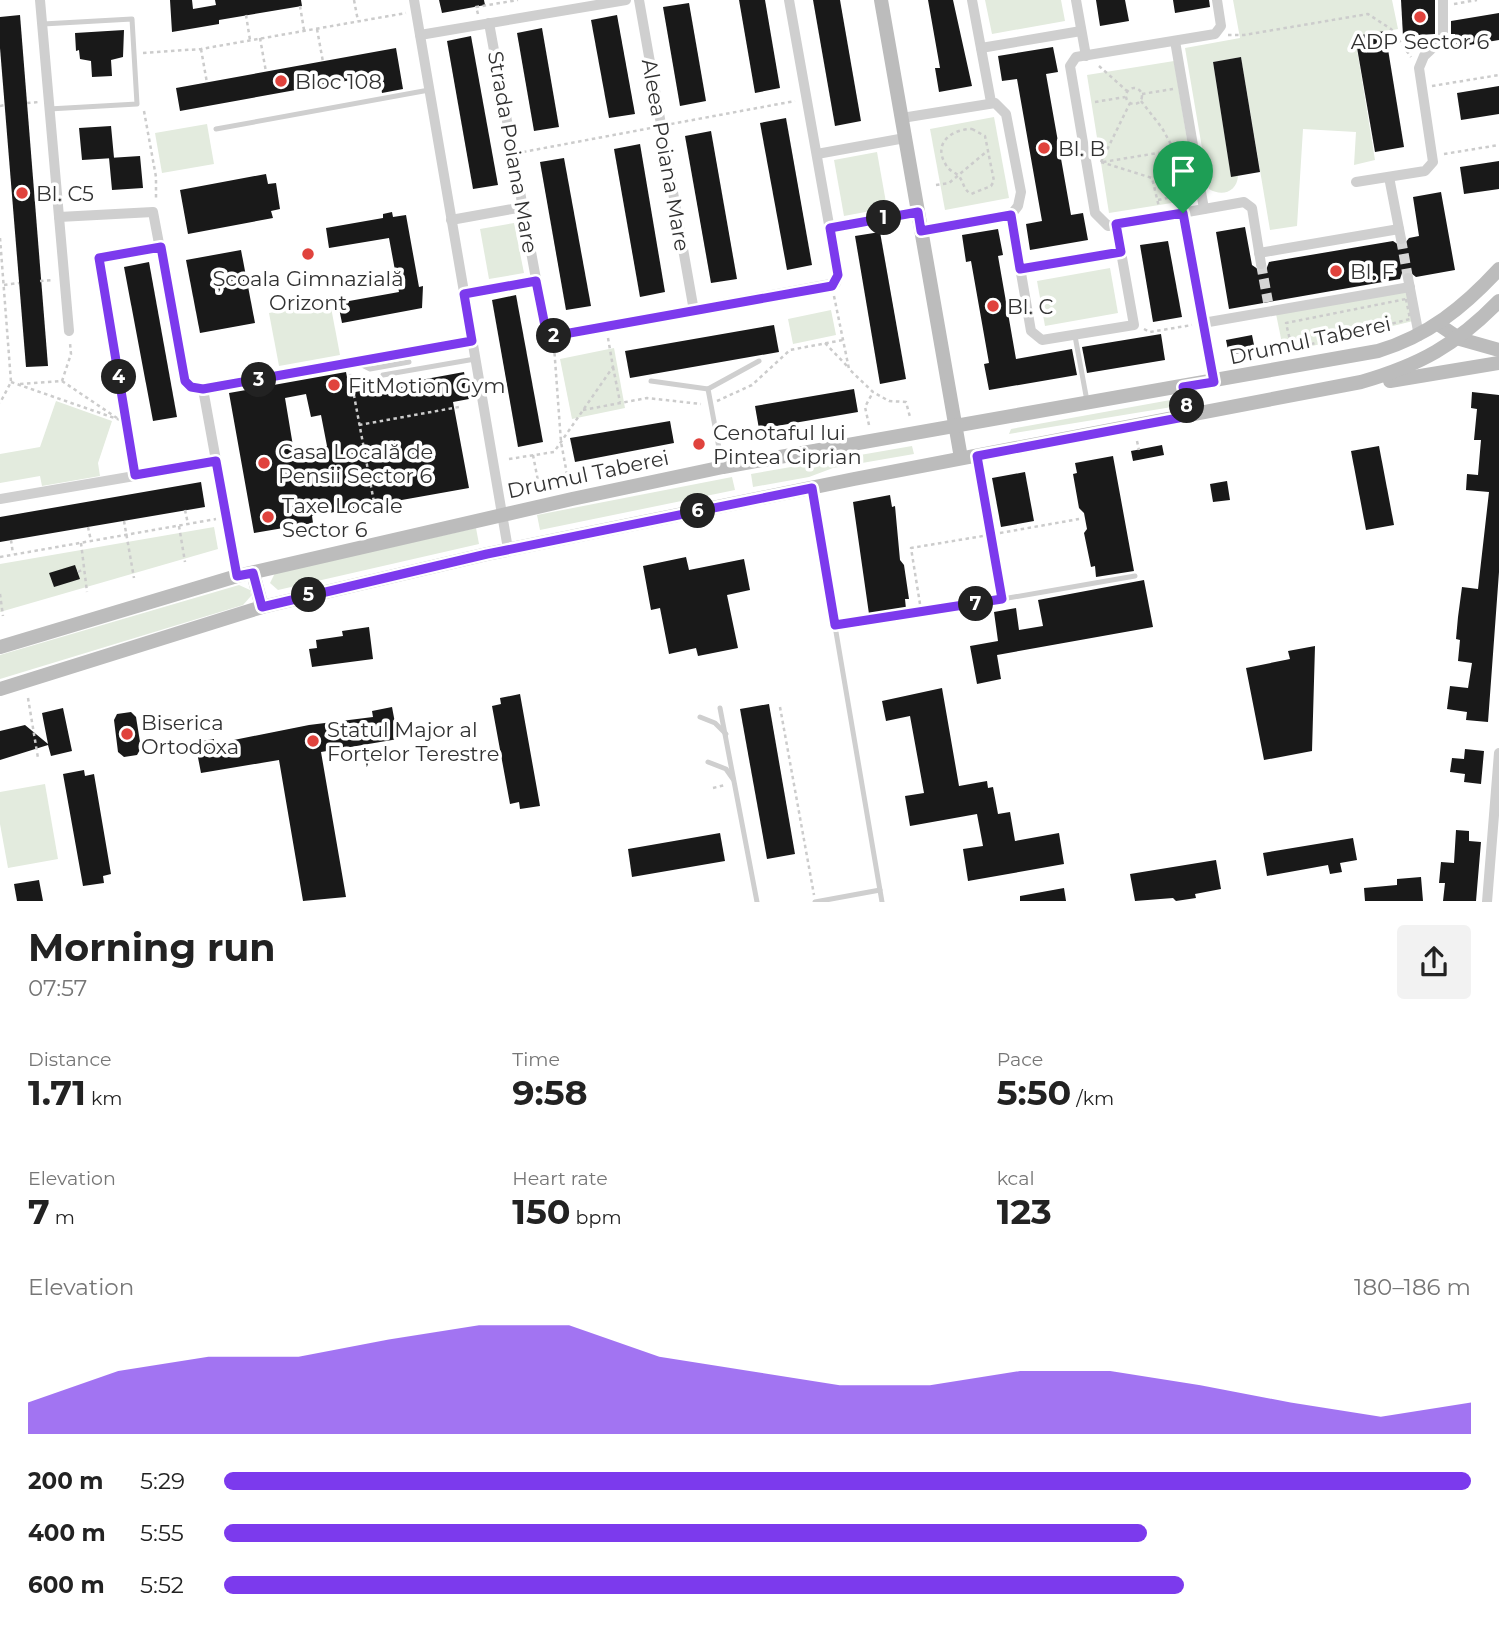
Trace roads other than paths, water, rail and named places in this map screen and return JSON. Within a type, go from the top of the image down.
[{"type":"main road","points":[[881,0],[961,458]]},
{"type":"main road","name":"Drumul Taberei","points":[[0,647],[237,576],[501,514],[723,467],[1359,356],[1419,336],[1438,324],[1499,269]]},
{"type":"main road","points":[[1316,393],[1401,371],[1460,338],[1499,301]]},
{"type":"main road","points":[[1438,324],[1460,338],[1499,350]]},
{"type":"main road","points":[[0,689],[262,607],[508,549],[961,458],[1316,393],[1499,363]]},
{"type":"main road","points":[[1183,387],[1189,416]]},
{"type":"main road","points":[[253,573],[262,607]]},
{"type":"street","points":[[40,0],[69,331]]},
{"type":"street","points":[[420,35],[626,0]]},
{"type":"street","name":"Aleea Poiana Mare","points":[[639,0],[694,311]]},
{"type":"street","points":[[694,311],[832,286],[838,275],[789,0]]},
{"type":"street","points":[[921,231],[1011,215],[1018,206],[1021,192],[1006,114],[991,102],[972,0]]},
{"type":"street","points":[[1076,0],[1086,56]]},
{"type":"street","points":[[1217,0],[1221,26],[1215,34],[1073,59],[1070,66],[1095,213],[1102,223],[1116,224],[1244,202],[1250,205],[1260,258],[1400,234],[1389,177]]},
{"type":"street","points":[[1356,182],[1425,171],[1433,162],[1419,68],[1424,56],[1443,38],[1443,3]]},
{"type":"street","points":[[415,5],[508,549]]},
{"type":"street","name":"Strada Poiana Mare","points":[[489,23],[546,331],[553,336],[694,311]]},
{"type":"street","points":[[981,48],[1081,31]]},
{"type":"street","points":[[1175,41],[1204,209]]},
{"type":"street","points":[[902,118],[991,102]]},
{"type":"street","points":[[817,154],[905,138]]},
{"type":"street","points":[[452,220],[523,207]]},
{"type":"street","points":[[59,217],[149,210],[155,215],[185,381],[191,387],[203,389],[472,341]]},
{"type":"street","points":[[830,228],[918,212]]},
{"type":"street","points":[[1183,213],[1214,382]]},
{"type":"street","points":[[1011,215],[1033,335],[1048,340],[1134,326],[1116,224]]},
{"type":"street","points":[[1020,269],[1121,252]]},
{"type":"street","name":"Strada Poiana Mare","points":[[464,294],[536,281]]},
{"type":"street","points":[[1203,323],[1269,307],[1409,282],[1419,336]]},
{"type":"street","points":[[203,389],[237,576]]},
{"type":"street","points":[[0,499],[216,461]]},
{"type":"street","points":[[1487,901],[1499,753]]},
{"type":"street","points":[[1493,901],[1499,901]]},
{"type":"lane","points":[[43,24],[132,19],[137,104],[50,109]]},
{"type":"lane","points":[[216,129],[429,90]]},
{"type":"lane","points":[[1075,336],[1087,404]]},
{"type":"lane","points":[[383,375],[475,359]]},
{"type":"lane","points":[[651,382],[708,389],[759,361]]},
{"type":"lane","points":[[351,363],[370,369],[410,362]]},
{"type":"lane","points":[[708,389],[723,467]]},
{"type":"lane","points":[[977,456],[1002,599]]},
{"type":"lane","points":[[812,488],[882,901]]},
{"type":"lane","points":[[835,625],[922,613],[1135,576]]},
{"type":"lane","points":[[720,708],[757,901]]},
{"type":"lane","points":[[700,717],[715,723],[726,734]]},
{"type":"lane","points":[[708,762],[726,769],[734,782]]},
{"type":"lane","points":[[815,901],[880,890]]},
{"type":"tunnel","points":[[1401,239],[1408,278]]},
{"type":"tunnel","points":[[1261,264],[1268,302]]},
{"type":"place","name":"ADP Sector 6","points":[[1420,17]]},
{"type":"place","name":"Bloc 108","points":[[281,81]]},
{"type":"place","name":"Bl. B","points":[[1044,148]]},
{"type":"place","name":"Bl. C5","points":[[22,193]]},
{"type":"place","name":"Școala Gimnazială Orizont","points":[[308,254]]},
{"type":"place","name":"Bl. F","points":[[1336,271]]},
{"type":"place","name":"Bl. C","points":[[993,306]]},
{"type":"place","name":"FitMotion Gym","points":[[334,385]]},
{"type":"place","name":"Cenotaful lui Pintea Ciprian","points":[[699,444]]},
{"type":"place","name":"Casa Locală de Pensii Sector 6","points":[[264,463]]},
{"type":"place","name":"Taxe Locale Sector 6","points":[[268,517]]},
{"type":"place","name":"Biserica Ortodoxa","points":[[127,734]]},
{"type":"place","name":"Statul Major al Forțelor Terestre","points":[[313,741]]}]
